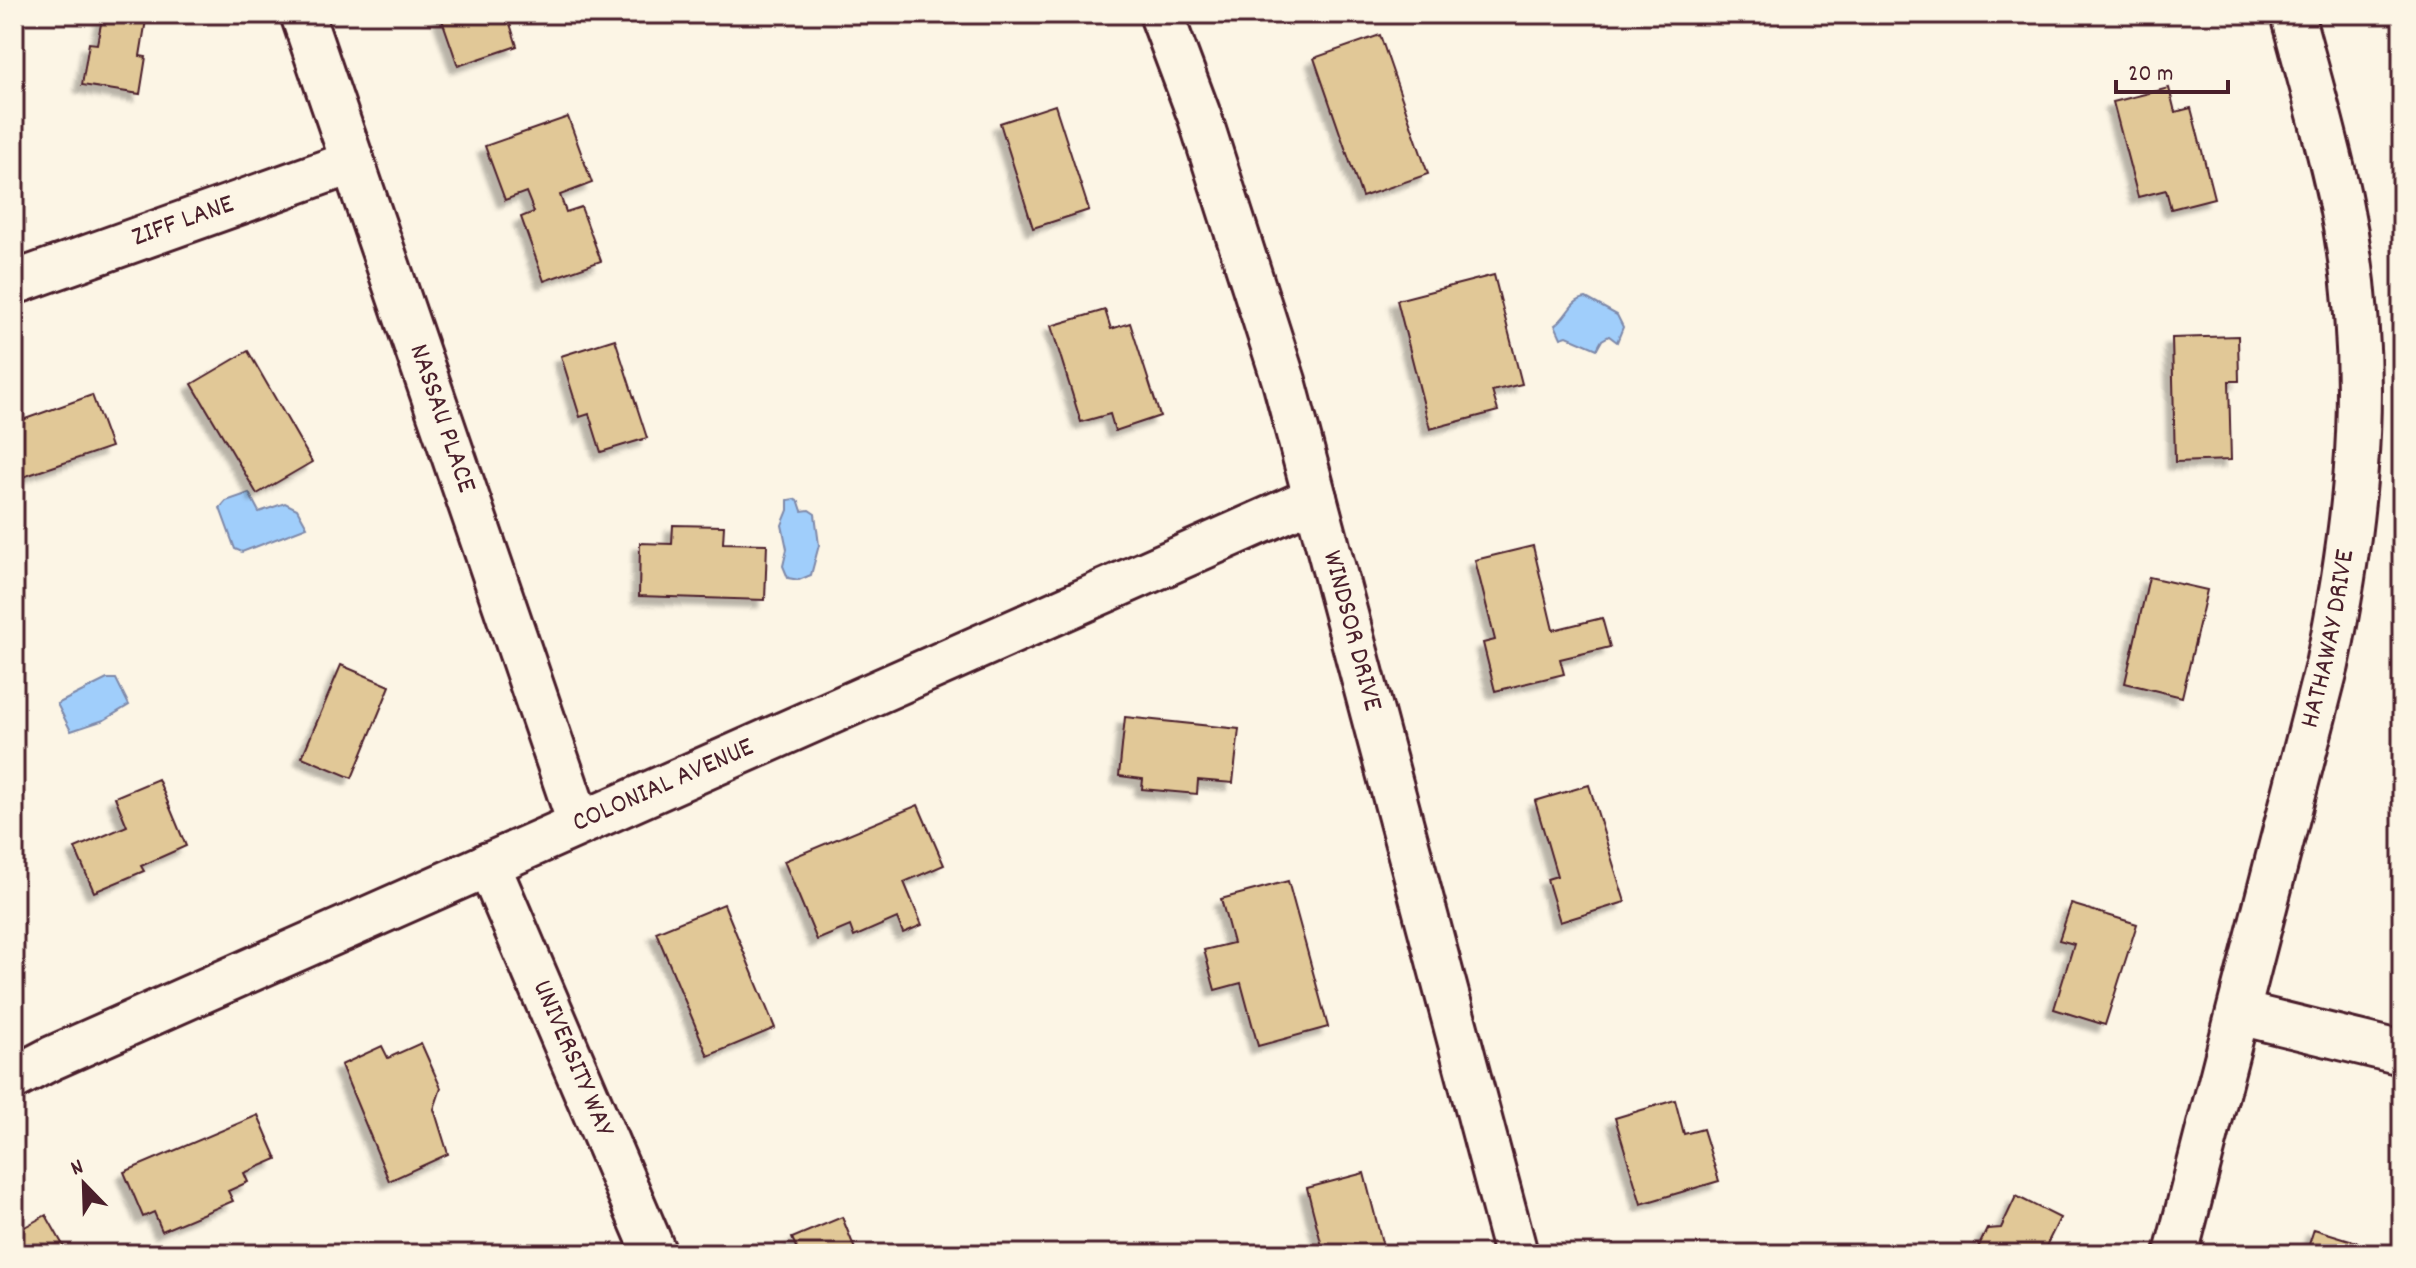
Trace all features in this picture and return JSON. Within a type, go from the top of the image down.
[{"type":"street","name":"NASSAU PLACE","points":[[302,14],[579,823]]},
{"type":"street","name":"WINDSOR DRIVE","points":[[1161,14],[1205,132],[1284,381],[1516,1254]]},
{"type":"street","name":"HATHAWAY DRIVE","points":[[2176,1254],[2327,665],[2345,580],[2356,489],[2360,398],[2355,306],[2339,197],[2292,14]]},
{"type":"street","name":"ZIFF LANE","points":[[14,283],[353,162]]},
{"type":"street","name":"COLONIAL AVENUE","points":[[14,1078],[52,1058],[579,823],[1315,498]]},
{"type":"street","name":"UNIVERSITY WAY","points":[[488,864],[655,1254]]},
{"type":"street","points":[[2239,1013],[2402,1053]]},
{"type":"water","points":[[1586,298],[1617,315],[1623,327],[1617,342],[1609,336],[1602,340],[1597,349],[1567,336],[1561,338],[1555,325],[1576,302]]},
{"type":"water","points":[[249,493],[259,512],[285,503],[297,509],[307,527],[242,552],[235,549],[220,508],[226,501]]},
{"type":"water","points":[[788,500],[799,502],[802,511],[809,510],[815,514],[819,545],[811,575],[799,580],[788,578],[783,566],[787,549],[782,525]]},
{"type":"water","points":[[107,679],[116,679],[129,705],[104,720],[71,731],[57,704]]},
{"type":"building","points":[[103,14],[147,14],[140,56],[146,57],[140,94],[82,85],[89,43],[97,44]]},
{"type":"building","points":[[440,14],[507,14],[517,46],[458,66]]},
{"type":"building","points":[[1380,35],[1428,174],[1362,197],[1314,58]]},
{"type":"building","points":[[2169,88],[2175,112],[2191,108],[2214,198],[2171,209],[2166,190],[2138,197],[2113,102]]},
{"type":"building","points":[[1055,105],[1089,210],[1033,228],[1000,123]]},
{"type":"building","points":[[568,117],[592,183],[560,195],[566,212],[581,207],[601,261],[544,281],[521,217],[534,212],[526,192],[505,200],[485,146]]},
{"type":"building","points":[[1494,275],[1522,384],[1492,391],[1498,411],[1430,429],[1397,300]]},
{"type":"building","points":[[1105,310],[1111,329],[1130,323],[1160,416],[1115,431],[1110,414],[1081,422],[1051,326]]},
{"type":"building","points":[[2238,336],[2239,381],[2229,381],[2231,460],[2175,462],[2172,338]]},
{"type":"building","points":[[615,339],[647,438],[601,452],[589,414],[580,417],[561,356]]},
{"type":"building","points":[[248,351],[312,462],[257,494],[192,384]]},
{"type":"building","points":[[92,395],[111,447],[14,480],[14,423]]},
{"type":"building","points":[[673,525],[724,526],[723,543],[767,544],[765,600],[639,596],[640,543],[672,544]]},
{"type":"building","points":[[1533,546],[1553,630],[1602,618],[1610,647],[1560,659],[1564,674],[1495,691],[1483,643],[1495,640],[1475,560]]},
{"type":"building","points":[[2149,577],[2207,590],[2182,697],[2125,683]]},
{"type":"building","points":[[341,665],[390,686],[352,778],[302,757]]},
{"type":"building","points":[[1125,717],[1239,729],[1233,783],[1198,780],[1197,794],[1142,789],[1143,779],[1119,776]]},
{"type":"building","points":[[158,779],[186,846],[141,866],[144,871],[94,892],[75,848],[127,826],[115,797]]},
{"type":"building","points":[[1589,785],[1625,902],[1560,922],[1547,879],[1557,876],[1535,801]]},
{"type":"building","points":[[918,805],[944,865],[904,882],[922,925],[903,933],[897,918],[854,937],[850,926],[817,940],[784,861]]},
{"type":"building","points":[[1288,881],[1328,1027],[1258,1046],[1241,983],[1215,990],[1204,950],[1233,943],[1221,899]]},
{"type":"building","points":[[724,904],[775,1028],[708,1056],[656,932]]},
{"type":"building","points":[[2071,904],[2137,924],[2105,1025],[2054,1009],[2074,944],[2059,940]]},
{"type":"building","points":[[421,1043],[441,1088],[434,1109],[448,1154],[389,1181],[341,1065],[382,1046],[388,1058]]},
{"type":"building","points":[[1675,1100],[1684,1134],[1703,1129],[1719,1181],[1641,1204],[1615,1118]]},
{"type":"building","points":[[258,1115],[277,1159],[244,1173],[248,1182],[228,1191],[233,1201],[162,1231],[154,1212],[143,1217],[124,1172]]},
{"type":"building","points":[[1364,1173],[1385,1254],[1324,1254],[1307,1188]]},
{"type":"building","points":[[2016,1196],[2060,1218],[2042,1254],[1975,1254],[1987,1229],[2001,1228]]},
{"type":"building","points":[[46,1215],[68,1254],[14,1254],[14,1233]]},
{"type":"building","points":[[842,1217],[857,1254],[799,1254],[792,1238]]},
{"type":"building","points":[[2314,1229],[2383,1250],[2382,1254],[2306,1254]]}]
